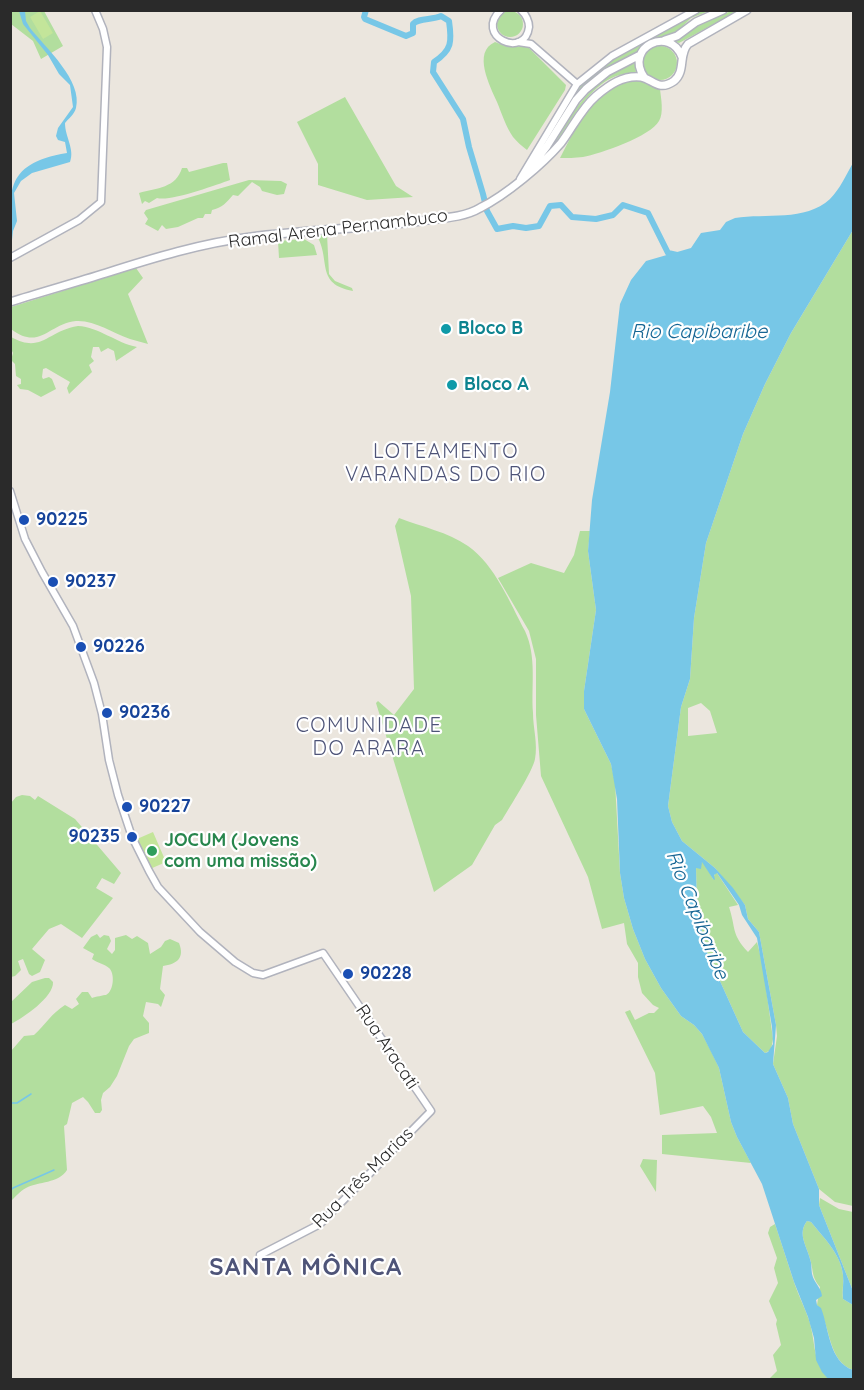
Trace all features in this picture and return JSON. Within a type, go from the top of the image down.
[{"type":"main road","points":[[723,10],[696,22],[677,36],[646,42],[640,55],[639,67],[644,77],[660,85],[673,81],[681,72],[682,59],[688,44],[747,10]]},
{"type":"main road","points":[[660,41],[672,44],[682,59]]},
{"type":"main road","points":[[520,179],[586,88],[607,72],[640,55]]},
{"type":"main road","points":[[520,179],[561,142],[582,110],[595,97],[622,79],[644,77]]},
{"type":"main road","name":"Ramal Arena Pernambuco","points":[[10,302],[162,256],[235,239],[419,222],[477,210],[503,194],[520,179]]},
{"type":"street","points":[[10,258],[79,220],[101,202],[107,47],[95,10]]},
{"type":"street","points":[[521,10],[527,17],[531,44]]},
{"type":"street","points":[[544,144],[577,84],[612,56],[646,42],[696,10]]},
{"type":"street","points":[[499,12],[493,25],[497,36],[506,42],[531,44],[577,84]]},
{"type":"street","points":[[517,42],[526,35],[528,29]]},
{"type":"street","name":"Rua Aracati","points":[[10,491],[26,539],[73,626],[94,683],[118,795],[132,837],[158,887],[200,932],[235,962],[253,973],[263,975],[322,953],[430,1111]]},
{"type":"street","name":"Rua Três Marias","points":[[260,1255],[320,1224],[430,1111]]},
{"type":"green space","points":[[11,11],[44,11],[63,46],[41,59],[33,41],[11,24]]},
{"type":"green space","points":[[40,11],[53,33],[43,39],[30,17]]},
{"type":"green space","points":[[510,11],[519,15],[523,24],[519,33],[510,37],[501,33],[497,24],[501,15]]},
{"type":"green space","points":[[698,11],[709,11],[691,18],[667,38],[655,38],[642,45],[638,54],[597,75],[570,102],[545,141],[568,101],[590,76],[634,45]]},
{"type":"green space","points":[[732,11],[738,11],[679,43],[676,42],[696,26]]},
{"type":"green space","points":[[495,42],[508,47],[527,46],[566,85],[527,150],[516,141],[511,133],[487,79],[485,53],[488,47]]},
{"type":"green space","points":[[660,46],[672,51],[677,63],[672,75],[660,80],[648,75],[643,63],[648,51]]},
{"type":"green space","points":[[635,63],[636,73],[608,80],[596,89],[576,112],[551,150],[575,110],[594,87],[619,70]]},
{"type":"green space","points":[[638,79],[660,89],[661,114],[654,127],[624,144],[601,152],[583,157],[560,158],[580,119],[592,103],[616,85],[627,80]]},
{"type":"green space","points":[[345,97],[396,186],[413,197],[367,200],[318,185],[318,164],[297,122]]},
{"type":"green space","points":[[227,163],[230,180],[172,198],[157,198],[149,203],[145,201],[142,204],[139,193],[171,183],[182,168],[187,168],[189,172]]},
{"type":"green space","points":[[249,180],[281,181],[287,184],[284,194],[277,195],[262,191],[252,182],[238,196],[233,195],[221,206],[212,210],[211,214],[205,214],[203,218],[178,227],[166,229],[162,225],[158,231],[145,224],[148,219],[144,213],[146,210]]},
{"type":"green space","points":[[853,230],[853,1206],[835,1202],[819,1189],[793,1124],[788,1098],[773,1064],[777,1036],[776,1025],[759,932],[748,919],[745,905],[715,868],[682,841],[672,822],[668,806],[681,707],[690,679],[694,618],[706,543],[743,434],[791,333]],"holes":[[[701,703],[710,711],[717,733],[688,736],[688,708]]]},
{"type":"green space","points":[[327,234],[329,274],[335,281],[352,288],[353,291],[341,288],[329,277],[317,236]]},
{"type":"green space","points":[[304,239],[314,245],[317,255],[279,258],[278,241]]},
{"type":"green space","points":[[136,268],[143,278],[128,294],[148,344],[83,321],[66,323],[37,337],[21,335],[11,329],[11,307]]},
{"type":"green space","points":[[78,326],[93,329],[137,347],[116,361],[114,351],[108,348],[101,352],[99,347],[93,347],[91,357],[94,361],[89,365],[92,372],[69,394],[67,388],[70,382],[46,368],[43,369],[42,377],[52,379],[56,389],[41,397],[28,390],[20,389],[17,385],[21,384],[21,379],[16,376],[15,364],[11,360],[13,353],[11,337],[22,342],[38,342]]},
{"type":"green space","points":[[399,518],[452,537],[478,554],[494,574],[514,609],[529,641],[532,661],[536,748],[533,765],[502,820],[495,825],[472,865],[434,892],[376,703],[378,701],[394,715],[414,689],[411,596],[395,526]]},
{"type":"green space","points":[[580,531],[590,531],[588,551],[596,610],[584,691],[584,709],[611,764],[615,782],[620,873],[624,898],[645,959],[661,988],[681,1016],[702,1034],[711,1051],[719,1068],[731,1122],[751,1163],[662,1154],[662,1135],[717,1133],[711,1117],[703,1106],[660,1115],[655,1073],[625,1012],[630,1010],[635,1020],[654,1013],[659,1008],[642,993],[638,977],[638,963],[627,944],[624,923],[602,929],[588,877],[541,776],[536,715],[536,659],[529,631],[498,578],[531,563],[564,573],[574,555]]},
{"type":"green space","points":[[30,796],[35,800],[38,796],[75,819],[121,873],[114,884],[102,878],[96,888],[113,898],[82,938],[61,924],[49,929],[32,949],[45,960],[40,972],[32,976],[29,974],[23,959],[18,961],[21,970],[11,977],[11,803],[16,797]]},
{"type":"green space","name":"JOCUM (Jovens com uma missão)","points":[[153,832],[166,862],[150,869],[137,839]]},
{"type":"green space","points":[[702,862],[713,879],[717,873],[738,905],[729,907],[739,940],[748,952],[757,942],[763,966],[773,1039],[771,1050],[765,1053],[743,1032],[706,950],[697,909],[696,867]]},
{"type":"green space","points":[[97,934],[100,938],[104,935],[109,936],[111,941],[107,949],[112,954],[115,950],[115,938],[126,935],[132,939],[137,936],[148,943],[150,954],[170,939],[179,943],[181,953],[176,962],[163,966],[160,989],[165,995],[161,1007],[158,1004],[146,1002],[143,1016],[149,1023],[149,1033],[134,1039],[129,1046],[117,1076],[103,1093],[100,1113],[95,1113],[83,1097],[72,1103],[67,1124],[64,1126],[67,1170],[59,1178],[26,1188],[11,1201],[11,1051],[24,1036],[34,1035],[60,1008],[65,1005],[72,1009],[79,1004],[76,999],[82,992],[88,992],[92,998],[109,993],[113,982],[111,970],[92,959],[94,954],[83,948],[91,937]]},
{"type":"green space","points":[[45,978],[53,982],[49,994],[30,1012],[11,1024],[11,1002],[32,982]]},
{"type":"green space","points":[[643,1159],[657,1160],[656,1192],[640,1166]]},
{"type":"green space","points":[[820,1198],[839,1209],[853,1212],[853,1291],[819,1205]]},
{"type":"green space","points":[[807,1221],[811,1222],[831,1246],[842,1267],[843,1299],[853,1305],[853,1370],[838,1359],[817,1305],[820,1287],[814,1277],[803,1235]]},
{"type":"green space","points":[[775,1224],[809,1320],[817,1359],[829,1379],[770,1378],[777,1371],[773,1355],[781,1345],[777,1320],[769,1301],[778,1283],[774,1268],[777,1258],[768,1233],[770,1227]]},
{"type":"water","points":[[19,11],[25,11],[26,21],[30,28],[62,65],[74,87],[77,98],[73,115],[65,123],[71,148],[70,162],[32,173],[21,181],[14,193],[17,221],[13,231],[11,249],[10,212],[14,184],[20,174],[30,165],[67,153],[65,142],[58,140],[56,136],[58,128],[73,107],[70,85],[59,74],[48,55],[23,24]]},
{"type":"water","name":"Rio Capibaribe","points":[[853,163],[853,230],[791,333],[765,384],[743,434],[706,543],[694,618],[690,679],[681,707],[668,806],[672,822],[682,841],[715,868],[733,888],[745,905],[748,919],[759,932],[776,1025],[773,1064],[788,1098],[793,1124],[819,1189],[819,1205],[853,1291],[853,1305],[843,1299],[843,1275],[839,1260],[826,1240],[811,1222],[807,1221],[803,1231],[804,1240],[811,1261],[813,1277],[822,1296],[816,1300],[817,1305],[821,1308],[834,1352],[845,1366],[853,1370],[853,1379],[829,1380],[816,1360],[814,1338],[808,1317],[762,1184],[731,1122],[719,1068],[702,1034],[681,1016],[661,988],[645,959],[633,929],[620,873],[617,799],[611,764],[584,709],[584,691],[596,610],[588,551],[592,500],[610,392],[620,304],[631,280],[646,261],[691,248],[701,233],[720,230],[726,222],[735,218],[797,214],[820,206],[834,195]],"holes":[[[702,862],[715,880],[714,875],[717,873],[739,905],[742,915],[757,938],[772,1027],[773,1044],[765,1053],[743,1032],[706,950],[697,909],[696,868],[701,869]]]},
{"type":"waterway","points":[[366,10],[365,19],[406,36],[413,33],[413,24],[418,21],[441,16],[449,21],[449,45],[434,62],[433,72],[463,119],[487,211],[497,229],[513,226],[526,228],[539,226],[550,206],[561,205],[572,217],[596,219],[613,215],[623,205],[648,213],[668,253],[677,255]]},
{"type":"waterway","points":[[10,1103],[17,1103],[31,1094]]},
{"type":"waterway","points":[[10,1191],[54,1170]]},
{"type":"place","name":"Bloco B","points":[[446,329]]},
{"type":"place","name":"Bloco A","points":[[452,385]]},
{"type":"place","name":"90225","points":[[24,520]]},
{"type":"place","name":"90237","points":[[53,582]]},
{"type":"place","name":"90226","points":[[81,647]]},
{"type":"place","name":"90236","points":[[107,713]]},
{"type":"place","name":"90227","points":[[127,807]]},
{"type":"place","name":"90235","points":[[132,837]]},
{"type":"place","name":"JOCUM (Jovens com uma missão)","points":[[152,851]]},
{"type":"place","name":"90228","points":[[348,974]]},
{"type":"district","name":"LOTEAMENTO VARANDAS DO RIO","points":[[446,464]]},
{"type":"district","name":"COMUNIDADE DO ARARA","points":[[369,738]]},
{"type":"district","name":"SANTA MÔNICA","points":[[306,1268]]}]
